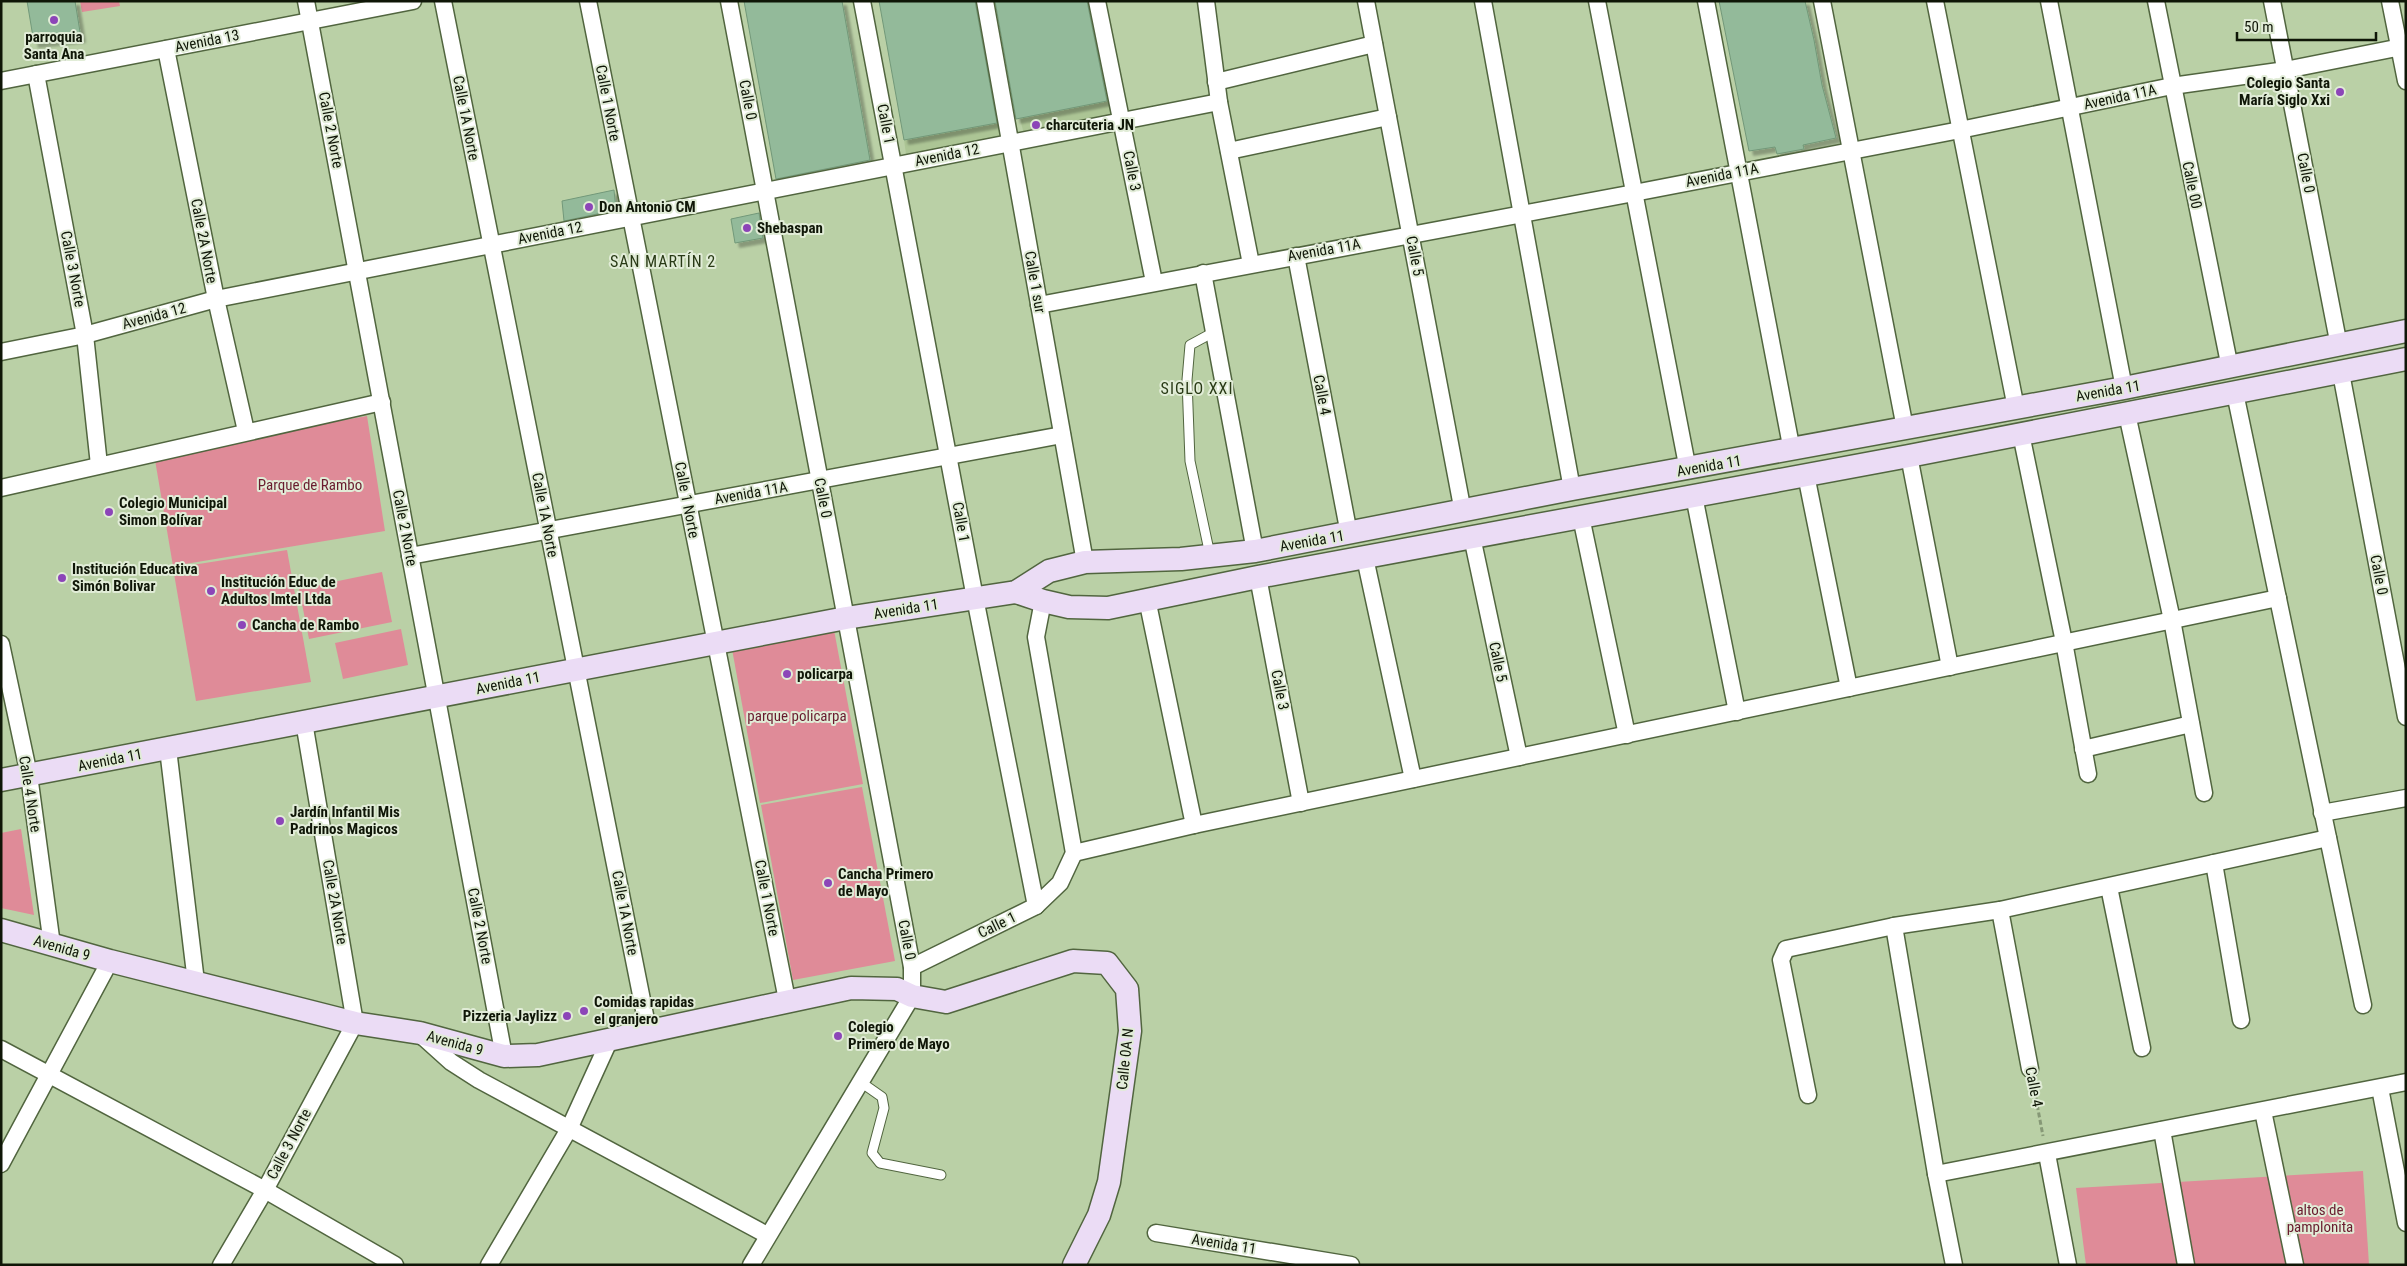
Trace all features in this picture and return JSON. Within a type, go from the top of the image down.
[{"type":"street","name":"Calle 2 Norte","points":[[306,1],[504,1056]]},
{"type":"street","name":"Avenida 13","points":[[1,81],[413,1]]},
{"type":"street","name":"Calle 1A Norte","points":[[443,1],[648,1030]]},
{"type":"street","name":"Calle 1 Norte","points":[[588,1],[787,1000]]},
{"type":"street","name":"Calle 0","points":[[729,1],[912,967],[912,996]]},
{"type":"street","name":"Calle 1","points":[[862,1],[950,457],[975,598],[1036,906],[912,967]]},
{"type":"street","name":"Calle 1 sur","points":[[985,1],[1012,142],[1038,305],[1085,562]]},
{"type":"street","name":"Calle 3","points":[[1097,1],[1154,282]]},
{"type":"street","points":[[1206,1],[1219,102],[1251,264]]},
{"type":"street","name":"Calle 5","points":[[1366,1],[1463,512]]},
{"type":"street","points":[[1483,1],[1572,490]]},
{"type":"street","points":[[1597,1],[1688,470]]},
{"type":"street","points":[[1706,1],[1792,451]]},
{"type":"street","points":[[1822,1],[1905,428]]},
{"type":"street","points":[[1935,1],[2016,408]]},
{"type":"street","points":[[2049,1],[2124,388]]},
{"type":"street","name":"Calle 00","points":[[2156,1],[2230,368]]},
{"type":"street","name":"Calle 0","points":[[2272,1],[2339,346]]},
{"type":"street","points":[[2390,1],[2402,46],[2406,80]]},
{"type":"street","points":[[1216,82],[1374,44]]},
{"type":"street","name":"Avenida 11A","points":[[1038,305],[1852,151],[2172,86],[2286,70],[2402,46]]},
{"type":"street","name":"Calle 2A Norte","points":[[166,49],[216,299],[246,431]]},
{"type":"street","name":"Calle 3 Norte","points":[[36,74],[86,335],[99,465]]},
{"type":"street","name":"Avenida 12","points":[[1,352],[86,335],[216,299],[1219,102]]},
{"type":"street","points":[[1229,152],[1388,117]]},
{"type":"street","name":"Calle 4","points":[[1296,256],[1349,534]]},
{"type":"street","points":[[1203,273],[1255,551]]},
{"type":"street","name":"Avenida 11","points":[[1,780],[846,618],[1016,592],[1049,571],[1085,562],[1181,559],[1255,551],[2230,368],[2406,331]]},
{"type":"street","name":"Avenida 11","points":[[1016,592],[1043,601],[1069,606],[1108,608],[1258,577],[1909,456],[2406,359]]},
{"type":"street","name":"Calle 0","points":[[2341,373],[2406,717]]},
{"type":"street","points":[[2235,393],[2362,1005]]},
{"type":"street","points":[[1,488],[246,431],[382,402]]},
{"type":"street","points":[[2127,414],[2172,620],[2204,793]]},
{"type":"street","points":[[2022,434],[2064,642],[2088,774]]},
{"type":"street","name":"Avenida 11A","points":[[410,556],[1062,435]]},
{"type":"street","points":[[1909,456],[1950,667]]},
{"type":"street","points":[[1806,475],[1849,688]]},
{"type":"street","points":[[1694,496],[1737,712]]},
{"type":"street","points":[[1581,517],[1627,735]]},
{"type":"street","name":"Calle 5","points":[[1472,537],[1518,757]]},
{"type":"street","points":[[1365,558],[1413,780]]},
{"type":"street","name":"Calle 3","points":[[1258,577],[1301,803]]},
{"type":"street","points":[[1074,853],[1194,825],[2278,598]]},
{"type":"street","points":[[1147,599],[1194,825]]},
{"type":"street","points":[[1036,906],[1060,883],[1074,853],[1036,637],[1043,601]]},
{"type":"street","name":"Calle 4 Norte","points":[[1,644],[29,775],[52,945]]},
{"type":"street","name":"Calle 2A Norte","points":[[304,722],[355,1023]]},
{"type":"street","points":[[2083,749],[2191,724]]},
{"type":"street","points":[[168,748],[196,982]]},
{"type":"street","points":[[2322,813],[2406,798]]},
{"type":"street","points":[[1808,1095],[1781,960],[1786,949],[1894,926],[2000,910],[2328,838]]},
{"type":"street","points":[[2214,862],[2241,1020]]},
{"type":"street","points":[[2109,887],[2142,1048]]},
{"type":"street","name":"Calle 4","points":[[2000,910],[2030,1069]]},
{"type":"street","points":[[1894,926],[1936,1174],[1954,1265]]},
{"type":"street","name":"Avenida 9","points":[[1,930],[110,961],[355,1023],[420,1033],[504,1056],[538,1055],[787,1000],[851,988],[897,989],[912,996]]},
{"type":"street","points":[[1,1164],[110,961]]},
{"type":"street","name":"Calle 0A N","points":[[912,996],[946,1002],[1073,961],[1107,964],[1127,988],[1130,1031],[1109,1182],[1099,1215],[1074,1265]]},
{"type":"street","points":[[751,1265],[767,1235],[862,1083],[912,996]]},
{"type":"street","name":"Calle 3 Norte","points":[[221,1265],[265,1190],[355,1023]]},
{"type":"street","points":[[420,1033],[450,1062],[472,1075],[767,1235]]},
{"type":"street","points":[[489,1265],[569,1129],[610,1039]]},
{"type":"street","points":[[1,1048],[49,1076],[265,1190],[395,1265]]},
{"type":"street","points":[[1936,1174],[2047,1154],[2406,1082]]},
{"type":"street","points":[[2380,1088],[2406,1223]]},
{"type":"street","points":[[2263,1111],[2294,1265]]},
{"type":"street","points":[[2162,1130],[2186,1265]]},
{"type":"street","points":[[2047,1154],[2068,1265]]},
{"type":"street","name":"Avenida 11","points":[[1156,1233],[1304,1261],[1351,1265]]},
{"type":"lane","points":[[1210,556],[1190,461],[1187,380],[1190,345],[1214,332]]},
{"type":"lane","points":[[862,1083],[882,1097],[884,1108],[872,1153],[880,1162],[941,1175]]},
{"type":"path","name":"Calle 4","points":[[2030,1069],[2047,1154]]},
{"type":"shaded area","points":[[1117,99],[1121,120],[1025,139],[1020,118]]},
{"type":"shaded area","points":[[998,123],[1001,144],[907,161],[904,140]]},
{"type":"green space","points":[[80,1],[119,1],[120,6],[82,12]]},
{"type":"green space","name":"Parque de Rambo","points":[[367,416],[385,531],[173,566],[154,454]]},
{"type":"green space","name":"Cancha de Rambo","points":[[287,550],[311,682],[196,701],[173,568]]},
{"type":"green space","points":[[382,572],[392,622],[309,639],[299,589]]},
{"type":"green space","points":[[401,629],[408,665],[343,679],[335,643]]},
{"type":"green space","name":"parque policarpa","points":[[834,630],[863,784],[760,803],[732,649]]},
{"type":"green space","name":"Cancha Primero de Mayo","points":[[862,787],[895,961],[793,980],[761,805]]},
{"type":"green space","points":[[21,829],[34,915],[1,908],[1,833]]},
{"type":"green space","name":"altos de pamplonita","points":[[2363,1171],[2369,1265],[2086,1265],[2076,1188]]},
{"type":"building","name":"parroquia Santa Ana","points":[[27,1],[75,1],[81,38],[34,43]]},
{"type":"building","points":[[744,1],[842,1],[870,160],[776,179]]},
{"type":"building","points":[[879,1],[975,1],[997,123],[904,140]]},
{"type":"building","points":[[995,1],[1087,1],[1107,101],[1016,119]]},
{"type":"building","points":[[1719,1],[1805,1],[1822,85],[1836,138],[1803,145],[1804,149],[1777,154],[1775,147],[1749,151]]},
{"type":"building","name":"Don Antonio CM","points":[[614,190],[616,210],[564,221],[562,201]]},
{"type":"building","name":"Shebaspan","points":[[759,213],[763,238],[735,243],[731,219]]},
{"type":"place","name":"parroquia Santa Ana","points":[[54,20]]},
{"type":"place","name":"Colegio Santa María Siglo Xxi","points":[[2340,92]]},
{"type":"place","name":"charcuteria JN","points":[[1036,125]]},
{"type":"place","name":"Don Antonio CM","points":[[589,207]]},
{"type":"place","name":"Shebaspan","points":[[747,228]]},
{"type":"place","name":"Colegio Municipal Simon Bolívar","points":[[109,512]]},
{"type":"place","name":"Institución Educativa Simón Bolivar","points":[[62,578]]},
{"type":"place","name":"Institución Educ de Adultos Imtel Ltda","points":[[211,591]]},
{"type":"place","name":"Cancha de Rambo","points":[[242,625]]},
{"type":"place","name":"policarpa","points":[[787,674]]},
{"type":"place","name":"Jardín Infantil Mis Padrinos Magicos","points":[[280,821]]},
{"type":"place","name":"Cancha Primero de Mayo","points":[[828,883]]},
{"type":"place","name":"Comidas rapidas el granjero","points":[[584,1011]]},
{"type":"place","name":"Pizzeria Jaylizz","points":[[567,1016]]},
{"type":"place","name":"Colegio Primero de Mayo","points":[[838,1036]]},
{"type":"district","name":"SAN MARTÍN 2","points":[[663,261]]},
{"type":"district","name":"SIGLO XXI","points":[[1197,388]]}]
